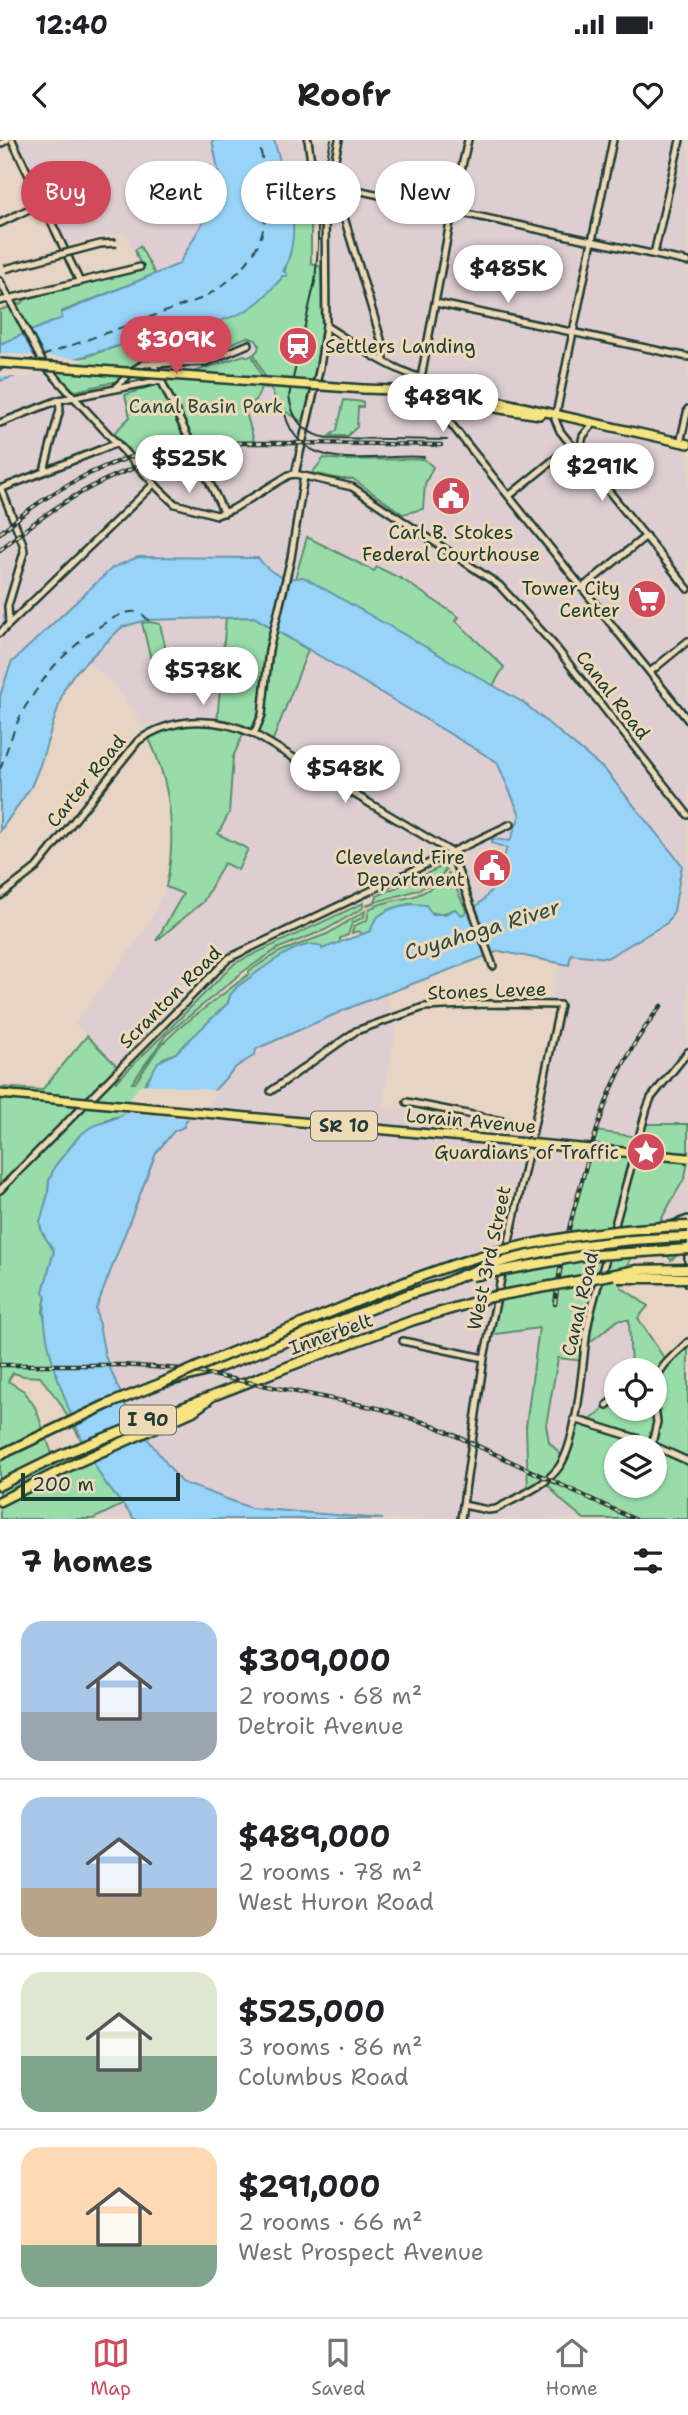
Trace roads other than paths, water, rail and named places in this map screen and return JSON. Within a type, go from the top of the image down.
[{"type":"highway","points":[[162,1383],[207,1362],[419,1277],[488,1254],[576,1236],[688,1226]]},
{"type":"highway","points":[[442,1284],[494,1264],[550,1251],[606,1243],[688,1240]]},
{"type":"highway","name":"Innerbelt","points":[[0,1455],[106,1405],[162,1383],[215,1369],[409,1294],[442,1284],[493,1271],[582,1256],[688,1249]]},
{"type":"highway","name":"Innerbelt","points":[[0,1485],[61,1455],[214,1395],[414,1320],[467,1303],[524,1289],[637,1270],[688,1269]]},
{"type":"highway","points":[[591,1278],[688,1278]]},
{"type":"highway","points":[[0,1501],[76,1463],[193,1411],[214,1395]]},
{"type":"main road","points":[[0,363],[364,388],[426,391],[439,388],[684,444]]},
{"type":"main road","name":"Lorain Avenue","points":[[0,1094],[688,1158]]},
{"type":"street","points":[[0,144],[10,140],[21,162]]},
{"type":"street","points":[[308,140],[311,161]]},
{"type":"street","points":[[335,161],[340,140]]},
{"type":"street","points":[[464,161],[468,140]]},
{"type":"street","points":[[613,140],[555,415],[560,431],[688,589]]},
{"type":"street","points":[[654,254],[680,140]]},
{"type":"street","points":[[0,223],[21,213]]},
{"type":"street","points":[[475,217],[688,262]]},
{"type":"street","points":[[52,224],[80,282]]},
{"type":"street","points":[[0,281],[44,365],[154,484],[175,504],[207,513],[224,513],[295,474],[320,368],[326,326],[324,224]]},
{"type":"street","points":[[346,224],[383,346],[384,361]]},
{"type":"street","points":[[451,224],[421,378],[426,391],[688,720]]},
{"type":"street","points":[[5,269],[100,244],[117,243]]},
{"type":"street","points":[[0,301],[9,301],[140,267]]},
{"type":"street","points":[[436,303],[688,357]]},
{"type":"street","points":[[326,326],[404,372],[421,378]]},
{"type":"street","points":[[116,387],[144,364],[206,362],[249,344]]},
{"type":"street","points":[[153,363],[224,513]]},
{"type":"street","points":[[0,424],[59,400],[162,380]]},
{"type":"street","points":[[44,471],[60,409],[59,400]]},
{"type":"street","points":[[684,444],[688,409]]},
{"type":"street","points":[[579,454],[583,436],[593,424]]},
{"type":"street","points":[[3,627],[24,552],[0,489],[117,443]]},
{"type":"street","points":[[509,496],[572,445]]},
{"type":"street","name":"Canal Road","points":[[295,474],[352,487],[499,585],[555,645],[688,815]]},
{"type":"street","points":[[254,734],[262,715],[271,635],[291,558],[304,476]]},
{"type":"street","points":[[3,627],[154,484]]},
{"type":"street","points":[[582,588],[646,536]]},
{"type":"street","points":[[650,672],[688,641]]},
{"type":"street","name":"Carter Road","points":[[0,895],[36,868],[132,747],[144,737],[164,729],[204,720],[229,724],[254,734],[451,852]]},
{"type":"street","name":"Scranton Road","points":[[0,1190],[229,958],[511,824]]},
{"type":"street","points":[[451,852],[493,966]]},
{"type":"street","name":"Stones Levee","points":[[271,1091],[356,1031],[424,1007],[484,1004],[560,1005]]},
{"type":"street","name":"West 3rd Street","points":[[461,1519],[484,1358],[560,1005]]},
{"type":"street","name":"Canal Road","points":[[463,1504],[488,1510],[496,1509],[549,1478],[558,1470],[567,1453],[588,1327],[647,1108],[651,1098],[688,1052]]},
{"type":"street","points":[[407,1102],[533,1128]]},
{"type":"street","points":[[665,1227],[688,1219]]},
{"type":"street","points":[[688,1240],[688,1283]]},
{"type":"street","points":[[403,1341],[484,1358]]},
{"type":"street","points":[[667,1360],[688,1342]]},
{"type":"street","points":[[574,1419],[624,1435]]},
{"type":"street","points":[[667,1451],[688,1461]]},
{"type":"water","points":[[212,140],[274,140],[280,161],[241,161],[241,224],[293,224],[290,255],[283,271],[287,276],[282,276],[257,303],[230,318],[201,325],[186,323],[168,336],[169,339],[131,348],[128,343],[0,381],[0,344],[62,318],[61,313],[179,264],[202,224],[227,224],[227,161],[216,161]]},
{"type":"water","name":"Cuyahoga River","points":[[138,557],[258,558],[278,575],[289,578],[303,577],[524,703],[606,771],[682,865],[674,911],[667,923],[607,958],[571,954],[569,965],[499,951],[354,1006],[256,1049],[255,1055],[236,1067],[185,1122],[184,1127],[174,1131],[156,1153],[96,1309],[105,1356],[130,1416],[181,1482],[251,1508],[383,1519],[134,1519],[98,1471],[69,1410],[52,1360],[44,1315],[46,1296],[43,1292],[54,1251],[42,1232],[40,1223],[55,1166],[80,1135],[91,1127],[121,1116],[145,1085],[158,1062],[176,1053],[228,1003],[230,995],[237,987],[289,952],[312,945],[321,946],[322,949],[371,931],[378,917],[393,908],[426,905],[432,914],[445,914],[455,909],[462,915],[473,909],[488,895],[507,848],[492,843],[492,839],[510,841],[520,815],[497,762],[254,617],[147,620],[122,627],[73,675],[64,689],[31,787],[0,831],[0,696],[11,663],[112,568]]},
{"type":"tram line","points":[[331,140],[318,200],[315,281],[289,396],[293,412],[306,429],[327,438],[447,440]]},
{"type":"tram line","points":[[285,414],[294,434],[307,447],[324,454],[343,458],[424,457]]},
{"type":"railway","points":[[0,533],[51,495],[89,474],[128,458],[164,448],[228,443],[441,445]]},
{"type":"railway","points":[[0,550],[40,519],[82,492],[128,470],[177,456]]},
{"type":"railway","points":[[555,1304],[570,1224],[604,1108],[633,1047],[661,1006]]},
{"type":"railway","points":[[0,1365],[122,1365],[182,1369],[382,1409],[435,1426],[634,1519]]},
{"type":"place","name":"Settlers Landing","points":[[298,346]]},
{"type":"place","name":"Carl B. Stokes Federal Courthouse","points":[[451,496]]},
{"type":"place","name":"Tower City Center","points":[[647,599]]},
{"type":"place","name":"Cleveland Fire Department","points":[[492,868]]},
{"type":"place","name":"Guardians of Traffic","points":[[646,1152]]},
{"type":"park label","name":"Canal Basin Park","points":[[206,406]]}]
